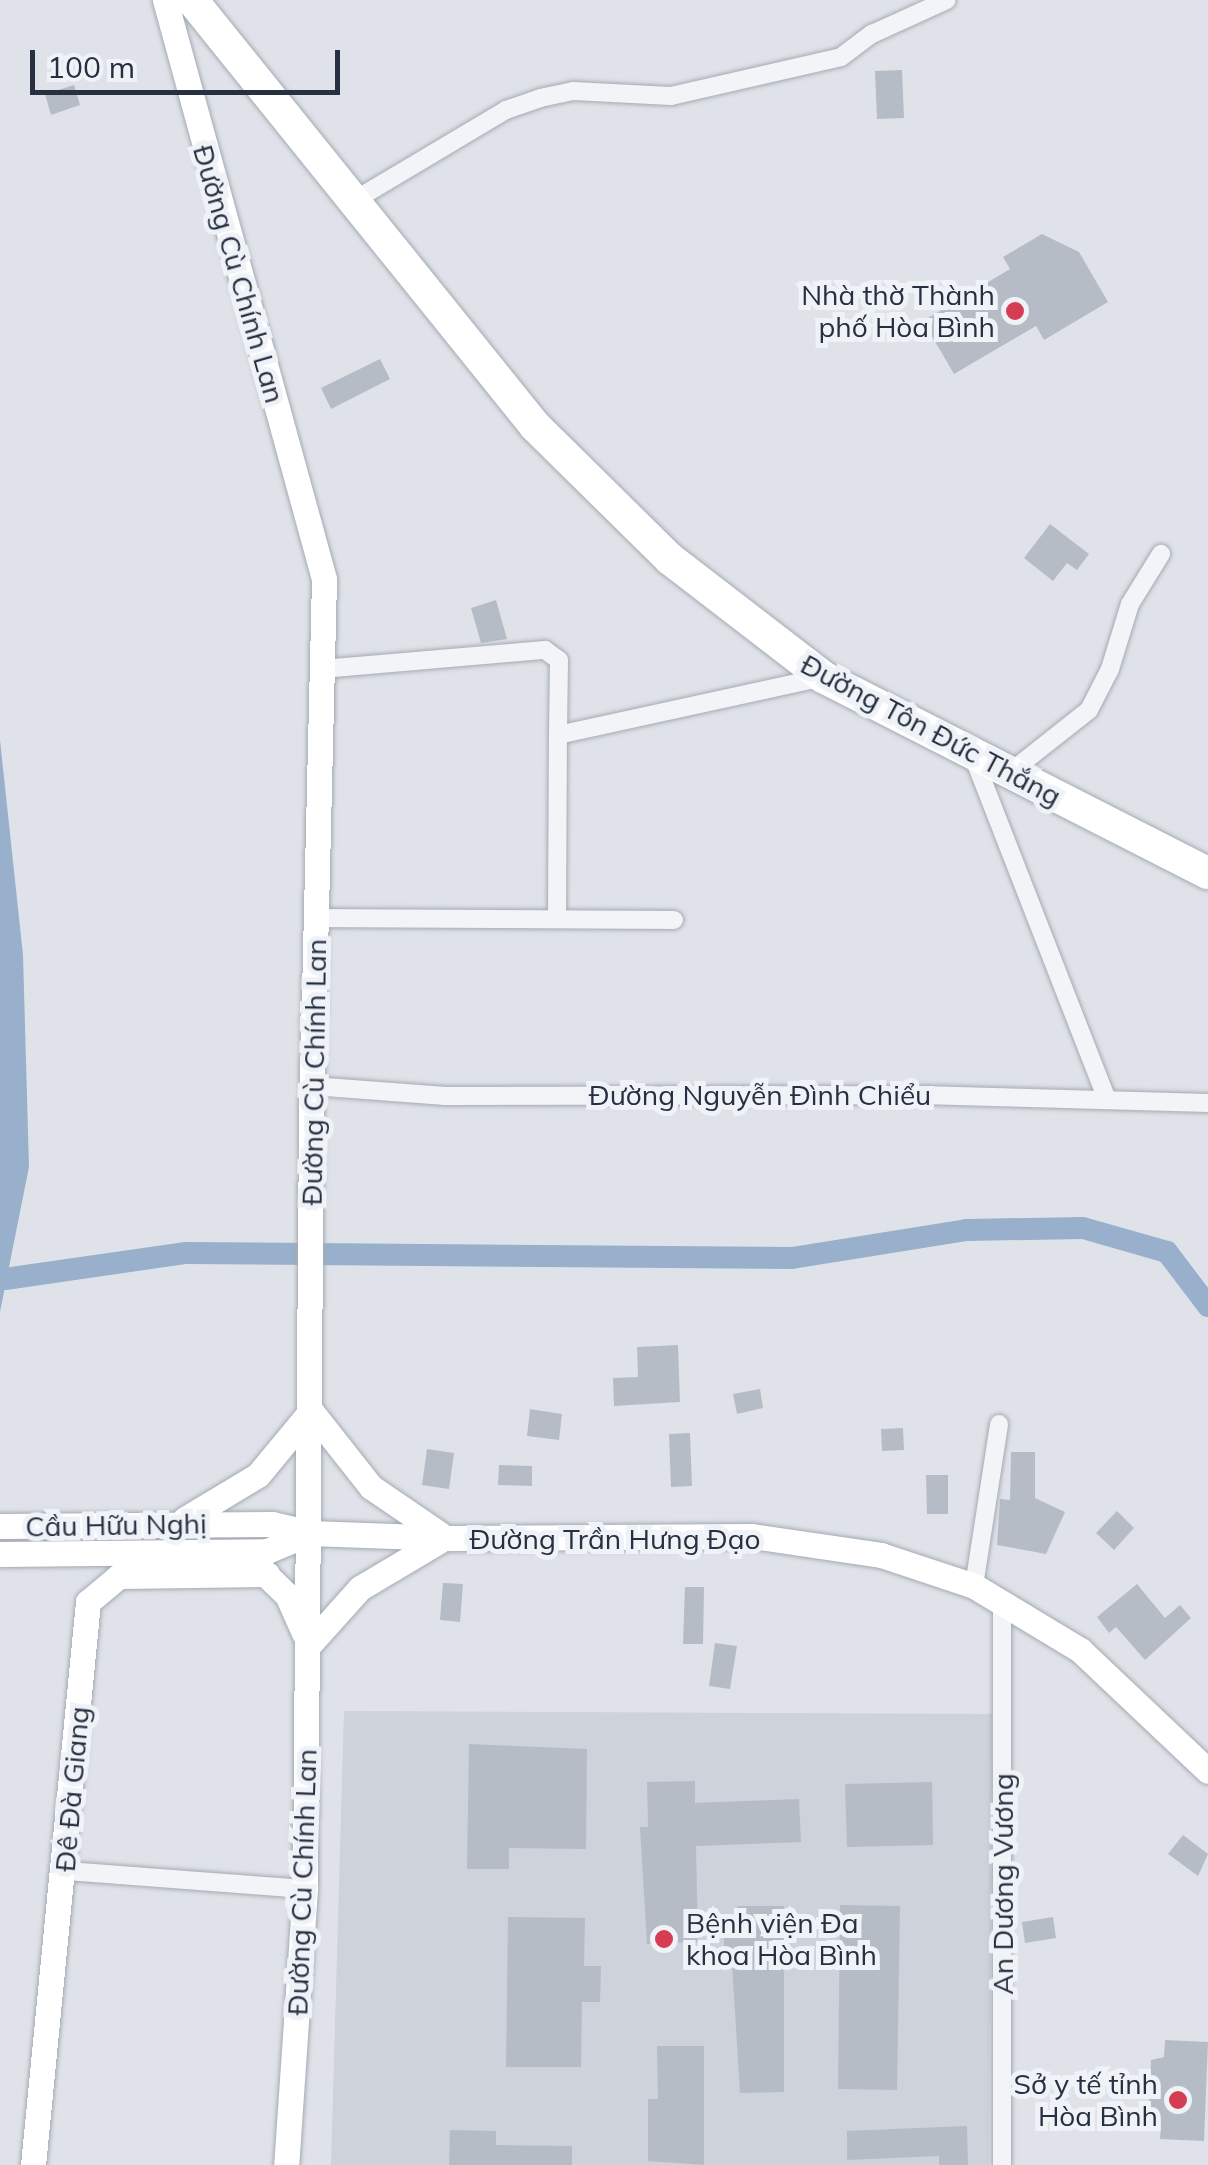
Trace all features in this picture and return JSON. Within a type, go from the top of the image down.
[{"type":"highway","name":"Đường Tôn Đức Thắng","points":[[192,0],[592,487],[670,559],[823,678],[1208,872]]},
{"type":"main road","name":"Đường Cù Chính Lan","points":[[165,0],[324,579],[312,1086],[305,1889],[286,2165]]},
{"type":"main road","points":[[168,1524],[238,1491],[312,1412],[372,1488],[450,1538]]},
{"type":"main road","name":"Cầu Hữu Nghị","points":[[0,1526],[231,1524],[310,1533]]},
{"type":"main road","name":"Cầu Hữu Nghị","points":[[0,1554],[267,1551],[310,1533]]},
{"type":"main road","name":"Đường Trần Hưng Đạo","points":[[310,1533],[450,1538],[752,1536],[881,1555],[974,1586],[1080,1650],[1208,1771]]},
{"type":"main road","points":[[229,1552],[267,1574],[294,1606],[308,1646],[374,1576],[450,1538]]},
{"type":"main road","name":"Đê Đà Giang","points":[[34,2165],[92,1595],[119,1576],[267,1574]]},
{"type":"street","points":[[355,200],[506,110],[540,98],[573,91],[671,96],[841,57],[872,34],[947,0]]},
{"type":"street","points":[[1008,774],[1088,710],[1110,668],[1130,604],[1161,554]]},
{"type":"street","points":[[322,669],[545,650],[559,660],[557,919]]},
{"type":"street","points":[[558,735],[823,678]]},
{"type":"street","points":[[974,756],[1106,1100]]},
{"type":"street","points":[[316,918],[674,920]]},
{"type":"street","name":"Đường Nguyễn Đình Chiểu","points":[[312,1086],[446,1096],[1208,1104]]},
{"type":"street","points":[[974,1586],[999,1424]]},
{"type":"street","name":"An Dương Vương","points":[[1002,1602],[1002,2165]]},
{"type":"street","points":[[66,1871],[305,1889]]},
{"type":"shaded area","name":"Bệnh viện Đa khoa Hòa Bình","points":[[344,1711],[992,1714],[989,2165],[331,2165]]},
{"type":"water","points":[[0,740],[23,955],[29,1167],[0,1312]]},
{"type":"building","points":[[902,70],[904,118],[877,119],[875,71]]},
{"type":"building","points":[[74,85],[80,105],[51,115],[45,94]]},
{"type":"building","name":"Nhà thờ Thành phố Hòa Bình","points":[[1042,234],[1079,252],[1108,302],[1044,340],[1036,326],[954,374],[923,321],[1010,269],[1003,257]]},
{"type":"building","points":[[380,359],[390,379],[331,409],[321,388]]},
{"type":"building","points":[[1050,524],[1089,554],[1077,570],[1067,563],[1053,581],[1024,558]]},
{"type":"building","points":[[496,600],[507,639],[481,643],[471,608]]},
{"type":"building","points":[[678,1345],[680,1402],[614,1406],[613,1378],[638,1377],[637,1347]]},
{"type":"building","points":[[760,1389],[763,1408],[737,1414],[733,1394]]},
{"type":"building","points":[[530,1409],[562,1414],[559,1440],[527,1436]]},
{"type":"building","points":[[903,1428],[904,1450],[882,1451],[881,1429]]},
{"type":"building","points":[[690,1433],[692,1486],[671,1487],[669,1434]]},
{"type":"building","points":[[427,1449],[454,1453],[449,1489],[422,1485]]},
{"type":"building","points":[[1011,1452],[1035,1452],[1035,1498],[1065,1512],[1046,1554],[997,1545],[1000,1499],[1010,1500]]},
{"type":"building","points":[[499,1465],[532,1466],[532,1486],[498,1485]]},
{"type":"building","points":[[926,1475],[948,1475],[948,1514],[927,1514]]},
{"type":"building","points":[[1117,1511],[1134,1528],[1114,1550],[1096,1533]]},
{"type":"building","points":[[443,1583],[463,1584],[460,1622],[440,1620]]},
{"type":"building","points":[[1137,1584],[1165,1618],[1180,1605],[1191,1618],[1145,1660],[1116,1627],[1109,1633],[1097,1617]]},
{"type":"building","points":[[685,1587],[704,1587],[703,1644],[683,1644]]},
{"type":"building","points":[[715,1643],[737,1646],[730,1689],[709,1686]]},
{"type":"building","points":[[469,1744],[587,1749],[586,1849],[509,1848],[509,1869],[467,1869]]},
{"type":"building","points":[[695,1781],[695,1803],[799,1799],[801,1842],[696,1846],[698,1942],[647,1944],[640,1827],[648,1827],[647,1782]]},
{"type":"building","points":[[932,1782],[933,1845],[847,1847],[845,1784]]},
{"type":"building","points":[[1183,1835],[1208,1854],[1198,1876],[1168,1854]]},
{"type":"building","points":[[840,1905],[900,1906],[897,2090],[838,2089]]},
{"type":"building","points":[[737,1906],[784,1906],[784,2092],[740,2093],[731,1947],[724,1947],[724,1929],[737,1929]]},
{"type":"building","points":[[508,1917],[585,1918],[584,1966],[601,1966],[600,2002],[582,2002],[581,2067],[506,2067]]},
{"type":"building","points":[[1053,1917],[1056,1938],[1025,1943],[1022,1922]]},
{"type":"building","name":"Sở y tế tỉnh Hòa Bình","points":[[1165,2040],[1208,2042],[1204,2141],[1160,2139],[1161,2123],[1148,2122],[1151,2060],[1164,2057]]},
{"type":"building","points":[[657,2046],[704,2046],[704,2165],[648,2161],[648,2099],[658,2099]]},
{"type":"building","points":[[967,2126],[968,2165],[939,2165],[939,2156],[847,2160],[847,2131]]},
{"type":"building","points":[[450,2130],[496,2131],[496,2145],[572,2146],[572,2165],[449,2165]]},
{"type":"waterway","points":[[5,1279],[186,1253],[792,1258],[967,1230],[1083,1228],[1167,1252],[1208,1306]]},
{"type":"place","name":"Nhà thờ Thành phố Hòa Bình","points":[[1015,311]]},
{"type":"place","name":"Bệnh viện Đa khoa Hòa Bình","points":[[664,1939]]},
{"type":"place","name":"Sở y tế tỉnh Hòa Bình","points":[[1178,2100]]}]
